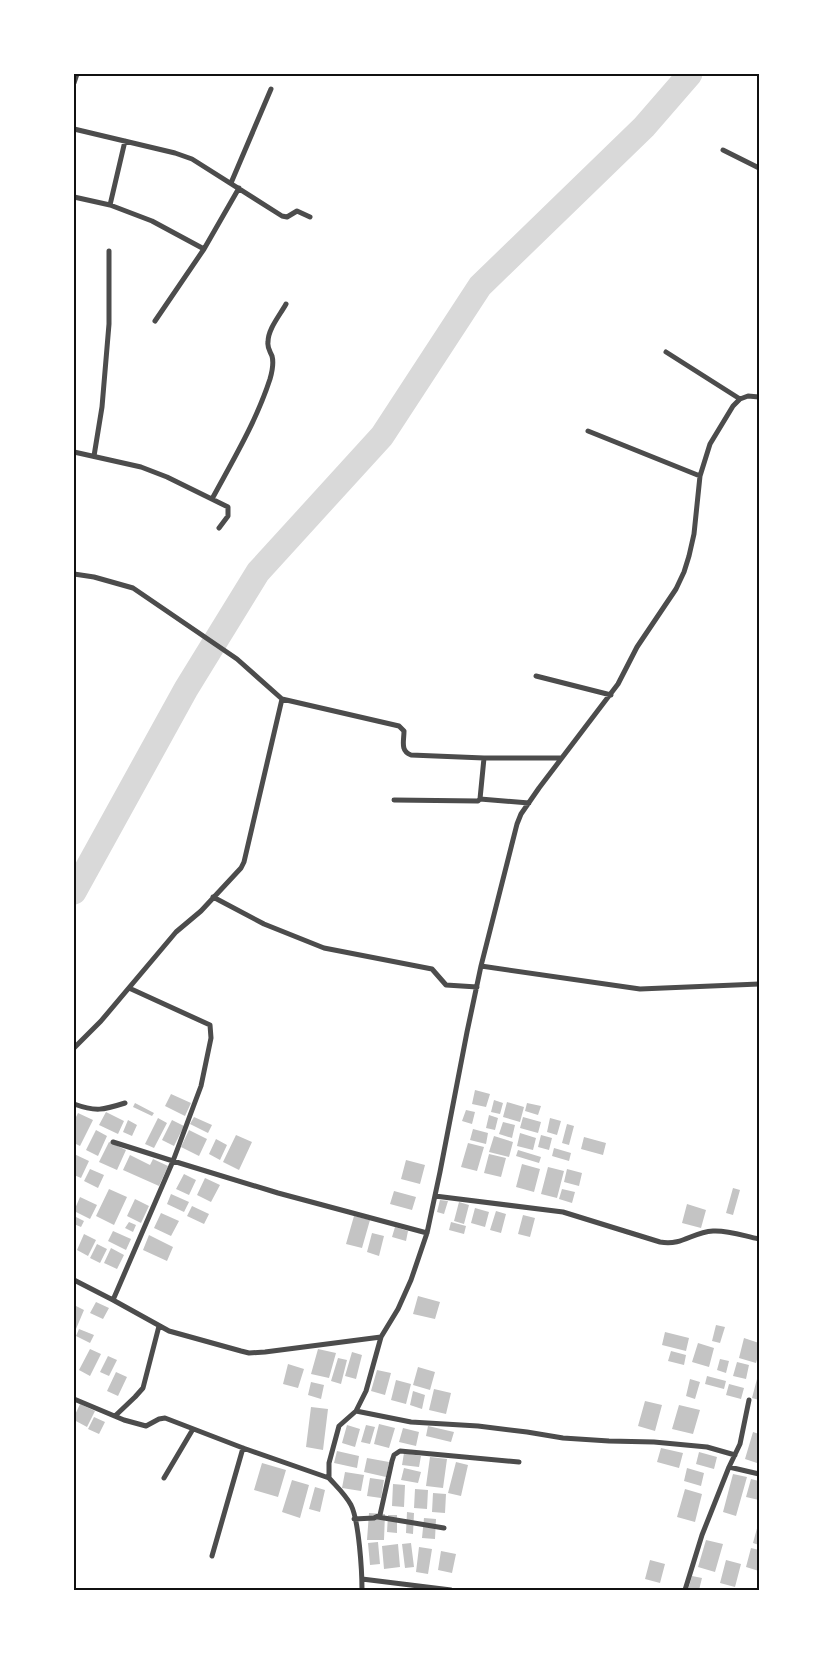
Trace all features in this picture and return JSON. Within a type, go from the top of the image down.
[{"type":"street","points":[[74,83],[77,74]]},
{"type":"street","points":[[231,183],[271,89]]},
{"type":"street","points":[[74,129],[192,158],[282,216],[287,217],[297,211],[310,218]]},
{"type":"street","points":[[110,205],[125,141]]},
{"type":"street","points":[[723,150],[759,168]]},
{"type":"street","points":[[155,321],[204,249],[239,188]]},
{"type":"street","points":[[74,197],[110,205],[152,221],[204,249]]},
{"type":"street","points":[[94,456],[102,407],[109,324],[109,251]]},
{"type":"street","points":[[212,499],[246,438],[258,411],[273,366],[267,344],[268,338],[286,304]]},
{"type":"street","points":[[666,352],[740,398]]},
{"type":"street","points":[[329,1478],[329,1462],[338,1426],[356,1411],[366,1391],[381,1337],[398,1309],[411,1280],[427,1233],[481,966],[517,824],[521,814],[561,758],[611,695],[636,647],[662,610],[684,572],[690,556],[694,534],[700,476],[710,444],[740,398],[748,396],[759,397]]},
{"type":"street","points":[[588,431],[700,476]]},
{"type":"street","points":[[74,452],[141,466],[168,477],[228,507],[228,516],[219,528]]},
{"type":"street","points":[[74,574],[94,577],[133,588],[237,659],[282,699],[399,726],[404,731],[403,750],[405,753],[411,755],[484,758],[561,758]]},
{"type":"street","points":[[536,676],[611,695]]},
{"type":"street","points":[[74,1048],[101,1021],[176,932],[237,873],[244,862],[282,699]]},
{"type":"street","points":[[480,799],[484,758]]},
{"type":"street","points":[[394,800],[474,802],[480,799],[529,803]]},
{"type":"street","points":[[213,897],[264,924],[324,948],[432,970],[449,986],[477,987]]},
{"type":"street","points":[[481,966],[640,989],[759,984]]},
{"type":"street","points":[[113,1300],[173,1161],[200,1086],[211,1038],[211,1028],[208,1024],[129,988]]},
{"type":"street","points":[[74,1104],[97,1110],[125,1103]]},
{"type":"street","points":[[113,1142],[278,1193],[427,1233]]},
{"type":"street","points":[[435,1196],[564,1212],[670,1244],[713,1231],[724,1231],[759,1239]]},
{"type":"street","points":[[74,1280],[178,1335],[249,1353],[381,1337]]},
{"type":"street","points":[[116,1416],[143,1388],[159,1326]]},
{"type":"street","points":[[74,1399],[124,1420],[146,1426],[163,1418],[329,1478],[345,1495],[352,1507],[362,1590]]},
{"type":"street","points":[[685,1590],[702,1535],[744,1432],[749,1400]]},
{"type":"street","points":[[356,1411],[411,1422],[494,1428],[563,1438],[707,1446],[735,1455]]},
{"type":"street","points":[[164,1478],[193,1429]]},
{"type":"street","points":[[212,1556],[243,1448]]},
{"type":"street","points":[[378,1517],[382,1512],[392,1461],[394,1455],[400,1451],[519,1462]]},
{"type":"street","points":[[729,1467],[759,1474]]},
{"type":"street","points":[[354,1519],[378,1517],[444,1528]]},
{"type":"street","points":[[362,1579],[452,1590]]},
{"type":"building","points":[[475,1090],[490,1094],[486,1107],[472,1104]]},
{"type":"building","points":[[171,1094],[191,1103],[185,1116],[165,1106]]},
{"type":"building","points":[[494,1100],[503,1103],[500,1114],[491,1112]]},
{"type":"building","points":[[507,1102],[524,1107],[520,1122],[503,1117]]},
{"type":"building","points":[[135,1103],[154,1113],[152,1116],[133,1107]]},
{"type":"building","points":[[527,1103],[541,1106],[538,1115],[525,1111]]},
{"type":"building","points":[[466,1110],[475,1112],[472,1124],[462,1121]]},
{"type":"building","points":[[106,1112],[124,1121],[118,1134],[99,1125]]},
{"type":"building","points":[[78,1113],[93,1120],[80,1146],[74,1143],[74,1121]]},
{"type":"building","points":[[489,1115],[498,1118],[495,1130],[486,1128]]},
{"type":"building","points":[[194,1117],[212,1125],[208,1133],[190,1124]]},
{"type":"building","points":[[523,1117],[541,1122],[538,1133],[520,1128]]},
{"type":"building","points":[[158,1118],[167,1123],[154,1148],[145,1144]]},
{"type":"building","points":[[550,1118],[561,1121],[557,1135],[547,1132]]},
{"type":"building","points":[[128,1120],[137,1125],[132,1136],[123,1132]]},
{"type":"building","points":[[172,1120],[184,1126],[174,1146],[162,1140]]},
{"type":"building","points":[[503,1122],[515,1125],[512,1138],[499,1134]]},
{"type":"building","points":[[567,1124],[574,1126],[569,1145],[562,1143]]},
{"type":"building","points":[[473,1129],[488,1133],[486,1144],[470,1140]]},
{"type":"building","points":[[96,1130],[107,1136],[98,1156],[86,1150]]},
{"type":"building","points":[[189,1130],[207,1139],[199,1156],[181,1147]]},
{"type":"building","points":[[520,1133],[536,1138],[533,1150],[517,1146]]},
{"type":"building","points":[[236,1135],[252,1142],[239,1170],[223,1162]]},
{"type":"building","points":[[541,1135],[552,1138],[549,1150],[538,1147]]},
{"type":"building","points":[[494,1136],[513,1142],[509,1157],[489,1152]]},
{"type":"building","points":[[584,1137],[606,1143],[603,1155],[581,1149]]},
{"type":"building","points":[[216,1139],[227,1145],[220,1160],[209,1154]]},
{"type":"building","points":[[109,1142],[126,1150],[117,1170],[99,1162]]},
{"type":"building","points":[[468,1143],[484,1147],[477,1171],[461,1167]]},
{"type":"building","points":[[554,1148],[571,1153],[569,1161],[552,1156]]},
{"type":"building","points":[[518,1150],[541,1157],[539,1163],[516,1156]]},
{"type":"building","points":[[74,1154],[89,1161],[81,1178],[74,1175]]},
{"type":"building","points":[[489,1154],[506,1158],[501,1177],[484,1173]]},
{"type":"building","points":[[130,1155],[150,1165],[153,1159],[168,1166],[159,1186],[123,1170]]},
{"type":"building","points":[[406,1160],[425,1165],[420,1184],[401,1179]]},
{"type":"building","points":[[522,1164],[540,1169],[534,1192],[516,1187]]},
{"type":"building","points":[[548,1167],[564,1171],[557,1198],[541,1194]]},
{"type":"building","points":[[90,1169],[104,1175],[98,1188],[84,1181]]},
{"type":"building","points":[[567,1169],[582,1173],[579,1186],[564,1182]]},
{"type":"building","points":[[184,1174],[196,1180],[189,1195],[176,1189]]},
{"type":"building","points":[[205,1178],[220,1185],[211,1202],[197,1195]]},
{"type":"building","points":[[733,1188],[740,1190],[733,1215],[726,1213]]},
{"type":"building","points":[[109,1189],[127,1197],[114,1225],[96,1216]]},
{"type":"building","points":[[562,1189],[575,1192],[572,1203],[559,1199]]},
{"type":"building","points":[[394,1191],[416,1197],[412,1210],[390,1204]]},
{"type":"building","points":[[171,1194],[189,1202],[184,1212],[167,1204]]},
{"type":"building","points":[[80,1197],[97,1205],[90,1219],[74,1211]]},
{"type":"building","points":[[135,1199],[149,1206],[141,1223],[127,1216]]},
{"type":"building","points":[[440,1200],[448,1201],[444,1214],[437,1212]]},
{"type":"building","points":[[459,1202],[469,1205],[464,1224],[454,1221]]},
{"type":"building","points":[[687,1204],[706,1210],[701,1228],[682,1223]]},
{"type":"building","points":[[192,1206],[209,1214],[204,1224],[187,1216]]},
{"type":"building","points":[[475,1208],[489,1212],[485,1227],[471,1223]]},
{"type":"building","points":[[496,1211],[506,1214],[501,1233],[490,1230]]},
{"type":"building","points":[[161,1213],[179,1221],[171,1236],[154,1228]]},
{"type":"building","points":[[523,1215],[535,1218],[530,1237],[518,1234]]},
{"type":"building","points":[[74,1216],[84,1221],[81,1227],[74,1224]]},
{"type":"building","points":[[354,1216],[370,1220],[362,1248],[346,1244]]},
{"type":"building","points":[[129,1222],[136,1225],[133,1232],[125,1228]]},
{"type":"building","points":[[451,1222],[466,1226],[464,1234],[449,1230]]},
{"type":"building","points":[[395,1227],[408,1231],[406,1241],[392,1237]]},
{"type":"building","points":[[113,1231],[131,1239],[126,1250],[108,1241]]},
{"type":"building","points":[[372,1233],[384,1236],[379,1256],[367,1252]]},
{"type":"building","points":[[84,1234],[96,1240],[88,1256],[77,1250]]},
{"type":"building","points":[[149,1235],[173,1247],[167,1261],[143,1250]]},
{"type":"building","points":[[97,1244],[107,1249],[100,1263],[90,1258]]},
{"type":"building","points":[[111,1248],[124,1255],[117,1269],[104,1263]]},
{"type":"building","points":[[418,1296],[440,1302],[435,1319],[413,1314]]},
{"type":"building","points":[[96,1302],[109,1308],[103,1319],[90,1313]]},
{"type":"building","points":[[74,1305],[84,1310],[76,1329],[74,1328]]},
{"type":"building","points":[[716,1325],[725,1327],[720,1343],[712,1341]]},
{"type":"building","points":[[79,1329],[94,1335],[90,1343],[76,1336]]},
{"type":"building","points":[[665,1332],[689,1338],[686,1351],[662,1345]]},
{"type":"building","points":[[744,1338],[759,1343],[756,1363],[739,1358]]},
{"type":"building","points":[[698,1343],[714,1348],[709,1367],[692,1362]]},
{"type":"building","points":[[90,1349],[101,1354],[90,1376],[79,1370]]},
{"type":"building","points":[[318,1349],[336,1353],[329,1378],[311,1374]]},
{"type":"building","points":[[671,1351],[686,1355],[684,1365],[668,1361]]},
{"type":"building","points":[[352,1352],[362,1355],[356,1379],[345,1376]]},
{"type":"building","points":[[108,1356],[117,1360],[109,1376],[100,1372]]},
{"type":"building","points":[[338,1358],[347,1360],[341,1384],[331,1381]]},
{"type":"building","points":[[720,1359],[729,1361],[726,1373],[717,1370]]},
{"type":"building","points":[[737,1362],[749,1365],[746,1379],[733,1376]]},
{"type":"building","points":[[288,1364],[304,1369],[298,1388],[283,1384]]},
{"type":"building","points":[[418,1367],[435,1372],[430,1390],[413,1385]]},
{"type":"building","points":[[377,1370],[391,1373],[385,1395],[371,1391]]},
{"type":"building","points":[[116,1372],[127,1377],[118,1396],[107,1391]]},
{"type":"building","points":[[707,1376],[726,1381],[724,1389],[705,1384]]},
{"type":"building","points":[[690,1379],[700,1382],[695,1399],[686,1396]]},
{"type":"building","points":[[757,1379],[759,1379],[759,1400],[752,1398]]},
{"type":"building","points":[[396,1380],[411,1384],[406,1404],[391,1400]]},
{"type":"building","points":[[311,1382],[324,1385],[321,1399],[308,1395]]},
{"type":"building","points":[[729,1384],[744,1388],[741,1399],[726,1395]]},
{"type":"building","points":[[434,1389],[451,1393],[446,1414],[429,1410]]},
{"type":"building","points":[[413,1391],[425,1395],[422,1409],[410,1405]]},
{"type":"building","points":[[645,1401],[662,1405],[655,1431],[638,1426]]},
{"type":"building","points":[[80,1404],[95,1411],[87,1427],[74,1420]]},
{"type":"building","points":[[679,1405],[700,1410],[693,1434],[672,1429]]},
{"type":"building","points":[[311,1407],[328,1409],[323,1450],[306,1447]]},
{"type":"building","points":[[94,1417],[105,1422],[99,1434],[88,1429]]},
{"type":"building","points":[[379,1424],[395,1428],[389,1448],[374,1444]]},
{"type":"building","points":[[347,1425],[360,1429],[355,1447],[342,1443]]},
{"type":"building","points":[[366,1425],[375,1427],[370,1444],[361,1442]]},
{"type":"building","points":[[428,1426],[454,1432],[451,1442],[426,1436]]},
{"type":"building","points":[[403,1428],[419,1432],[416,1446],[399,1442]]},
{"type":"building","points":[[753,1432],[759,1434],[759,1456],[757,1463],[745,1459]]},
{"type":"building","points":[[661,1448],[683,1453],[679,1468],[657,1462]]},
{"type":"building","points":[[337,1451],[359,1456],[357,1468],[334,1463]]},
{"type":"building","points":[[699,1452],[717,1457],[714,1469],[696,1464]]},
{"type":"building","points":[[404,1453],[421,1456],[419,1467],[402,1465]]},
{"type":"building","points":[[430,1457],[447,1459],[443,1488],[426,1486]]},
{"type":"building","points":[[367,1458],[389,1462],[386,1477],[364,1472]]},
{"type":"building","points":[[456,1462],[468,1465],[461,1496],[448,1493]]},
{"type":"building","points":[[262,1463],[286,1470],[278,1497],[254,1490]]},
{"type":"building","points":[[404,1468],[421,1472],[418,1483],[401,1480]]},
{"type":"building","points":[[687,1468],[704,1473],[701,1486],[684,1481]]},
{"type":"building","points":[[345,1472],[364,1475],[361,1491],[342,1488]]},
{"type":"building","points":[[733,1474],[747,1477],[736,1516],[723,1512]]},
{"type":"building","points":[[370,1478],[384,1480],[381,1498],[367,1496]]},
{"type":"building","points":[[751,1479],[759,1481],[759,1500],[746,1497]]},
{"type":"building","points":[[292,1480],[309,1485],[300,1518],[282,1512]]},
{"type":"building","points":[[393,1484],[405,1485],[404,1507],[392,1506]]},
{"type":"building","points":[[315,1487],[325,1490],[320,1512],[309,1509]]},
{"type":"building","points":[[415,1489],[428,1490],[427,1509],[414,1508]]},
{"type":"building","points":[[685,1489],[702,1494],[695,1522],[677,1517]]},
{"type":"building","points":[[433,1493],[446,1494],[445,1513],[432,1512]]},
{"type":"building","points":[[407,1512],[414,1513],[413,1534],[406,1533]]},
{"type":"building","points":[[369,1513],[385,1514],[384,1540],[367,1540]]},
{"type":"building","points":[[388,1515],[397,1515],[397,1533],[387,1532]]},
{"type":"building","points":[[424,1518],[436,1519],[435,1539],[422,1538]]},
{"type":"building","points":[[759,1521],[759,1545],[753,1543]]},
{"type":"building","points":[[706,1540],[723,1544],[715,1572],[698,1567]]},
{"type":"building","points":[[378,1542],[380,1564],[370,1565],[368,1543]]},
{"type":"building","points":[[411,1543],[414,1567],[405,1568],[402,1544]]},
{"type":"building","points":[[398,1544],[400,1567],[384,1569],[382,1546]]},
{"type":"building","points":[[419,1547],[432,1549],[428,1574],[416,1572]]},
{"type":"building","points":[[751,1548],[759,1550],[759,1571],[746,1567]]},
{"type":"building","points":[[441,1551],[456,1554],[452,1573],[438,1570]]},
{"type":"building","points":[[650,1560],[665,1564],[660,1583],[645,1579]]},
{"type":"building","points":[[726,1560],[741,1564],[735,1587],[720,1583]]},
{"type":"building","points":[[692,1576],[702,1578],[699,1590],[688,1590]]},
{"type":"waterway","points":[[74,892],[186,689],[258,572],[382,436],[480,286],[644,127],[690,74]]}]
